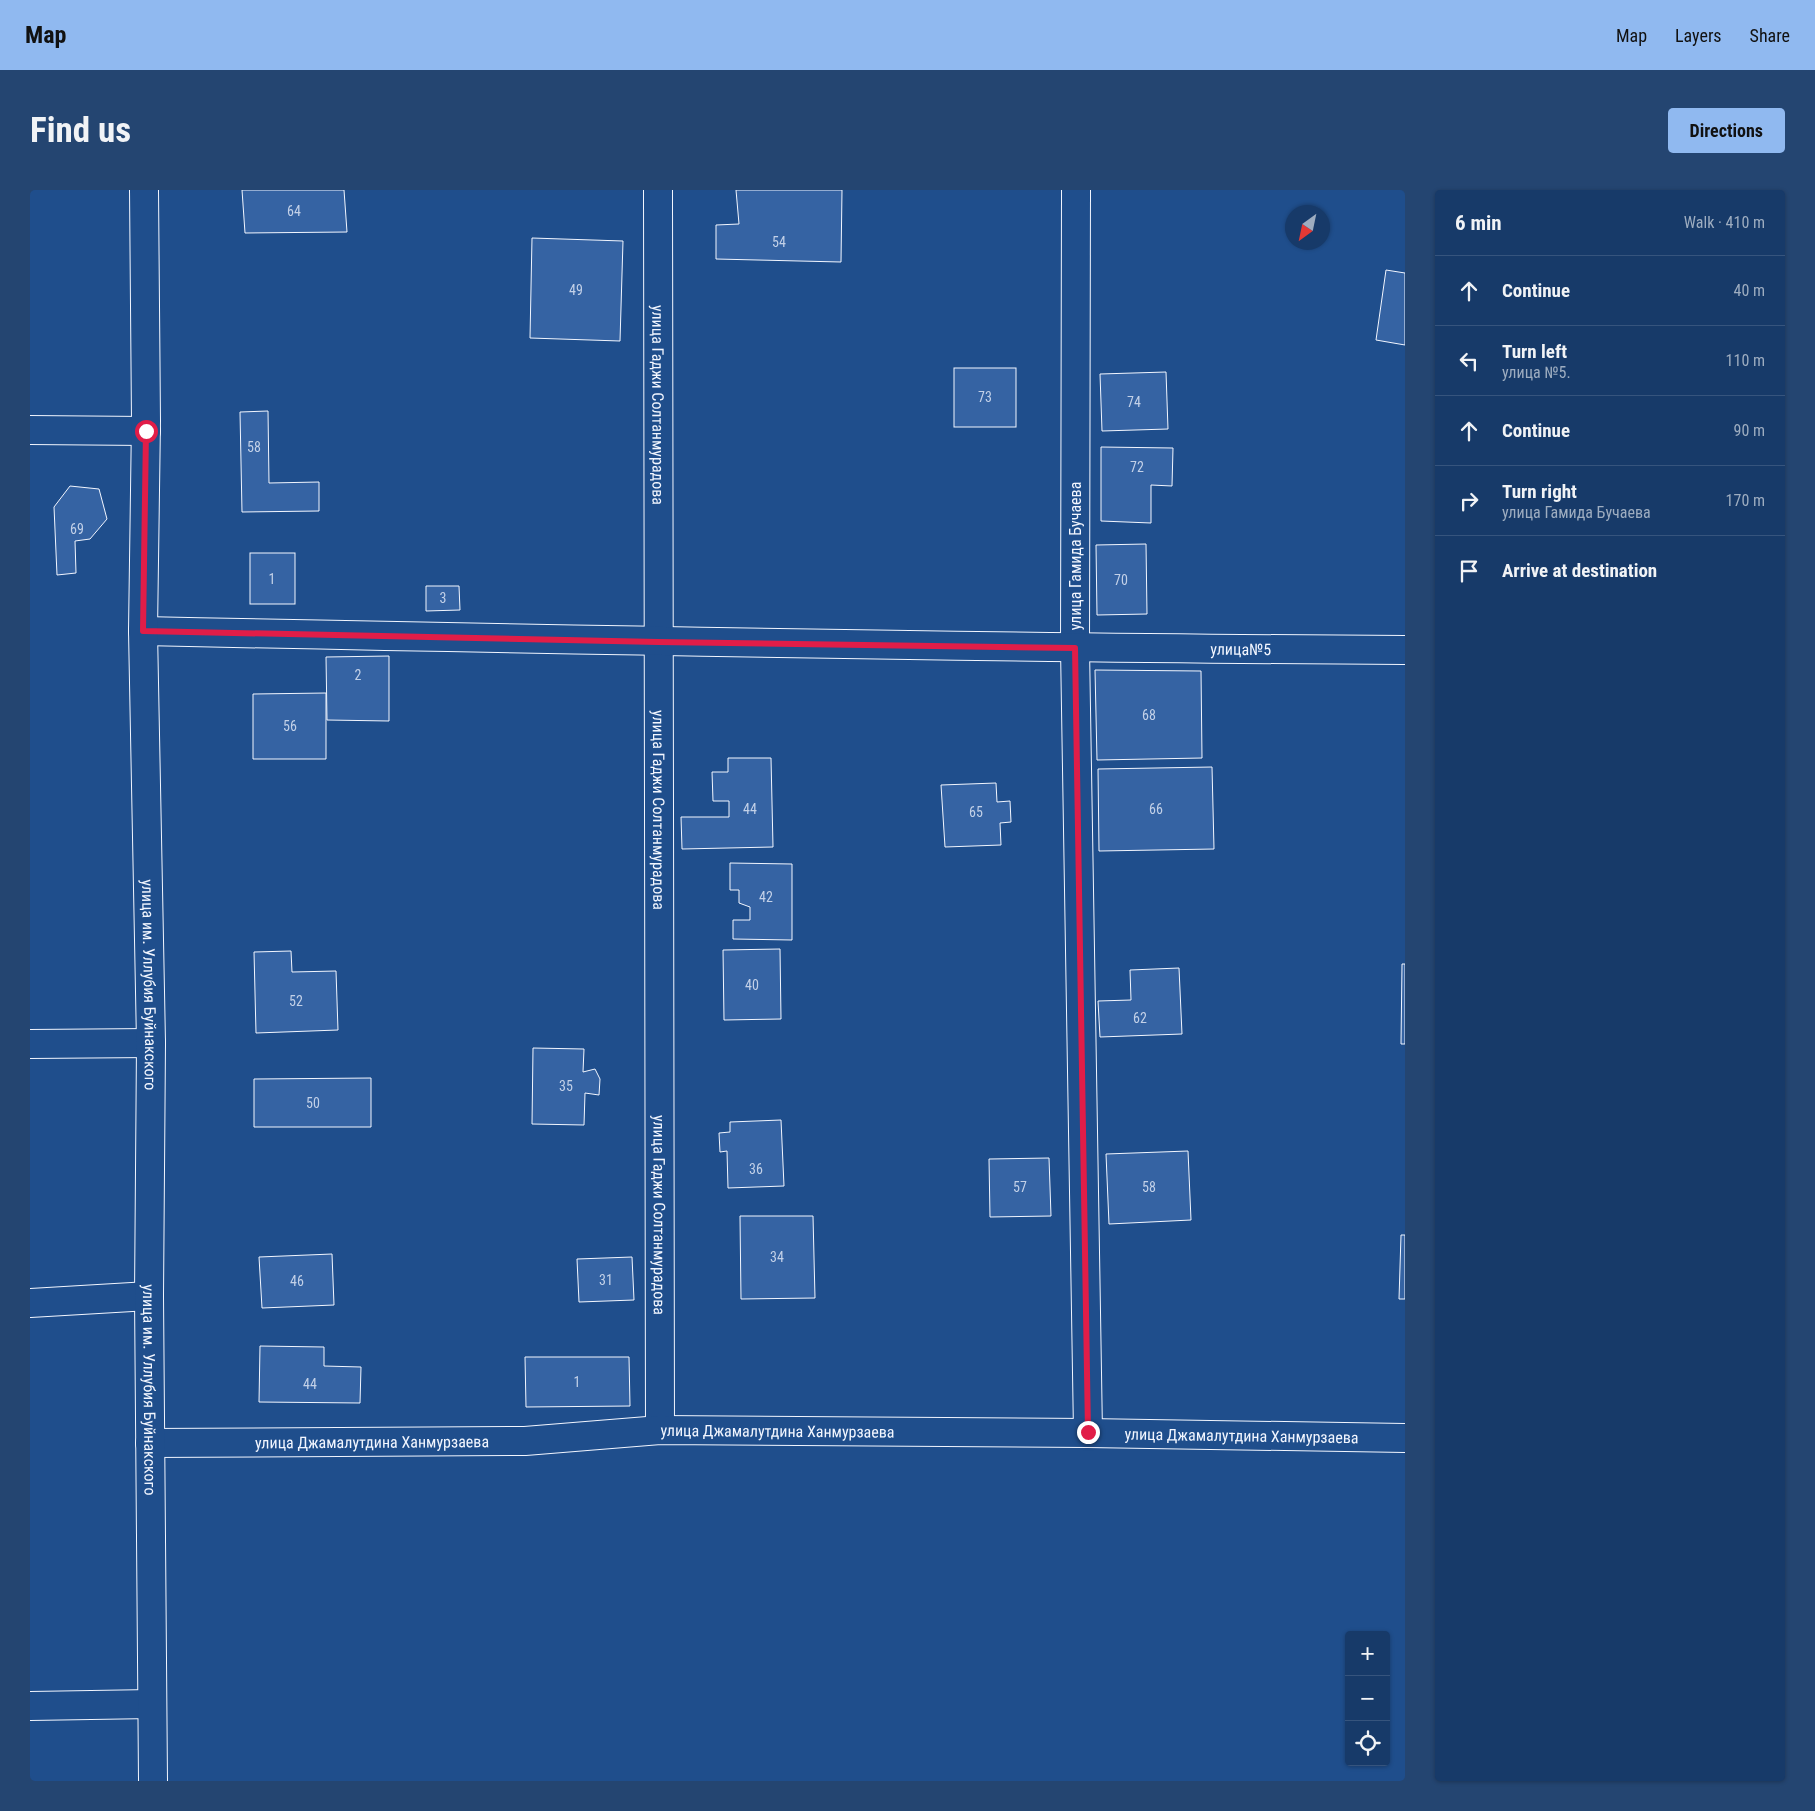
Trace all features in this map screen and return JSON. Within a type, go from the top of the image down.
[{"type":"street","name":"улица им. Уллубия Буйнакского","points":[[144,190],[146,431],[143,631],[150,1043],[149,1296],[153,1781]]},
{"type":"street","name":"улица Гаджи Солтанмурадова","points":[[658,190],[660,1430]]},
{"type":"street","name":"улица Гамида Бучаева","points":[[1076,190],[1075,648],[1088,1432]]},
{"type":"street","points":[[30,430],[146,431]]},
{"type":"street","name":"улица№5","points":[[143,631],[658,642],[1075,648],[1405,650]]},
{"type":"street","points":[[30,1044],[150,1043]]},
{"type":"street","points":[[30,1303],[149,1296]]},
{"type":"street","name":"улица Джамалутдина Ханмурзаева","points":[[150,1443],[525,1441],[660,1430],[1088,1432],[1405,1438]]},
{"type":"street","points":[[30,1706],[152,1704]]},
{"type":"building","points":[[242,190],[344,190],[347,232],[245,233]]},
{"type":"building","points":[[736,190],[842,190],[841,262],[716,259],[716,225],[739,224]]},
{"type":"building","points":[[532,238],[623,241],[620,341],[530,338]]},
{"type":"building","points":[[1386,270],[1405,273],[1405,345],[1376,340]]},
{"type":"building","points":[[954,368],[1016,368],[1016,427],[954,427]]},
{"type":"building","points":[[1166,372],[1168,429],[1102,431],[1100,374]]},
{"type":"building","points":[[268,411],[269,483],[319,482],[319,511],[242,512],[240,412]]},
{"type":"building","points":[[1101,447],[1173,448],[1172,486],[1151,485],[1151,523],[1101,521]]},
{"type":"building","points":[[70,486],[99,489],[107,519],[90,539],[75,541],[76,573],[57,575],[54,507]]},
{"type":"building","points":[[1146,544],[1147,614],[1097,615],[1096,545]]},
{"type":"building","points":[[250,553],[295,553],[295,604],[250,604]]},
{"type":"building","points":[[426,586],[459,586],[460,610],[426,611]]},
{"type":"building","points":[[389,656],[389,721],[327,720],[326,657]]},
{"type":"building","points":[[1095,670],[1201,671],[1202,758],[1097,760]]},
{"type":"building","points":[[326,693],[326,759],[253,759],[253,694]]},
{"type":"building","points":[[728,758],[771,758],[773,847],[682,849],[681,817],[729,817],[729,801],[713,801],[712,772],[728,772]]},
{"type":"building","points":[[1212,767],[1214,849],[1099,851],[1098,769]]},
{"type":"building","points":[[996,783],[997,802],[1010,801],[1011,822],[1000,823],[1001,845],[945,847],[941,785]]},
{"type":"building","points":[[730,863],[792,864],[792,940],[733,939],[733,920],[750,920],[750,907],[739,903],[739,890],[730,890]]},
{"type":"building","points":[[780,949],[781,1019],[724,1020],[723,950]]},
{"type":"building","points":[[291,951],[292,972],[336,971],[338,1030],[256,1033],[254,952]]},
{"type":"building","points":[[1402,964],[1405,964],[1405,1044],[1401,1044]]},
{"type":"building","points":[[1179,968],[1182,1034],[1100,1037],[1098,1001],[1131,1000],[1130,970]]},
{"type":"building","points":[[533,1048],[584,1049],[583,1072],[595,1069],[600,1079],[599,1095],[585,1093],[584,1125],[532,1124]]},
{"type":"building","points":[[371,1078],[371,1127],[254,1127],[254,1079]]},
{"type":"building","points":[[781,1120],[784,1186],[728,1188],[727,1151],[720,1152],[719,1133],[730,1132],[730,1122]]},
{"type":"building","points":[[1188,1151],[1191,1220],[1109,1224],[1106,1154]]},
{"type":"building","points":[[1049,1158],[1051,1216],[990,1217],[989,1159]]},
{"type":"building","points":[[740,1216],[813,1216],[815,1298],[741,1299]]},
{"type":"building","points":[[1401,1235],[1405,1235],[1405,1299],[1399,1299]]},
{"type":"building","points":[[332,1254],[334,1305],[262,1308],[259,1257]]},
{"type":"building","points":[[632,1257],[634,1300],[579,1302],[577,1259]]},
{"type":"building","points":[[260,1346],[324,1347],[324,1366],[361,1367],[360,1403],[259,1402]]},
{"type":"building","points":[[525,1357],[629,1357],[630,1406],[526,1407]]},
{"type":"route","points":[[146,431],[143,631],[658,642],[1075,648],[1088,1432]]}]
